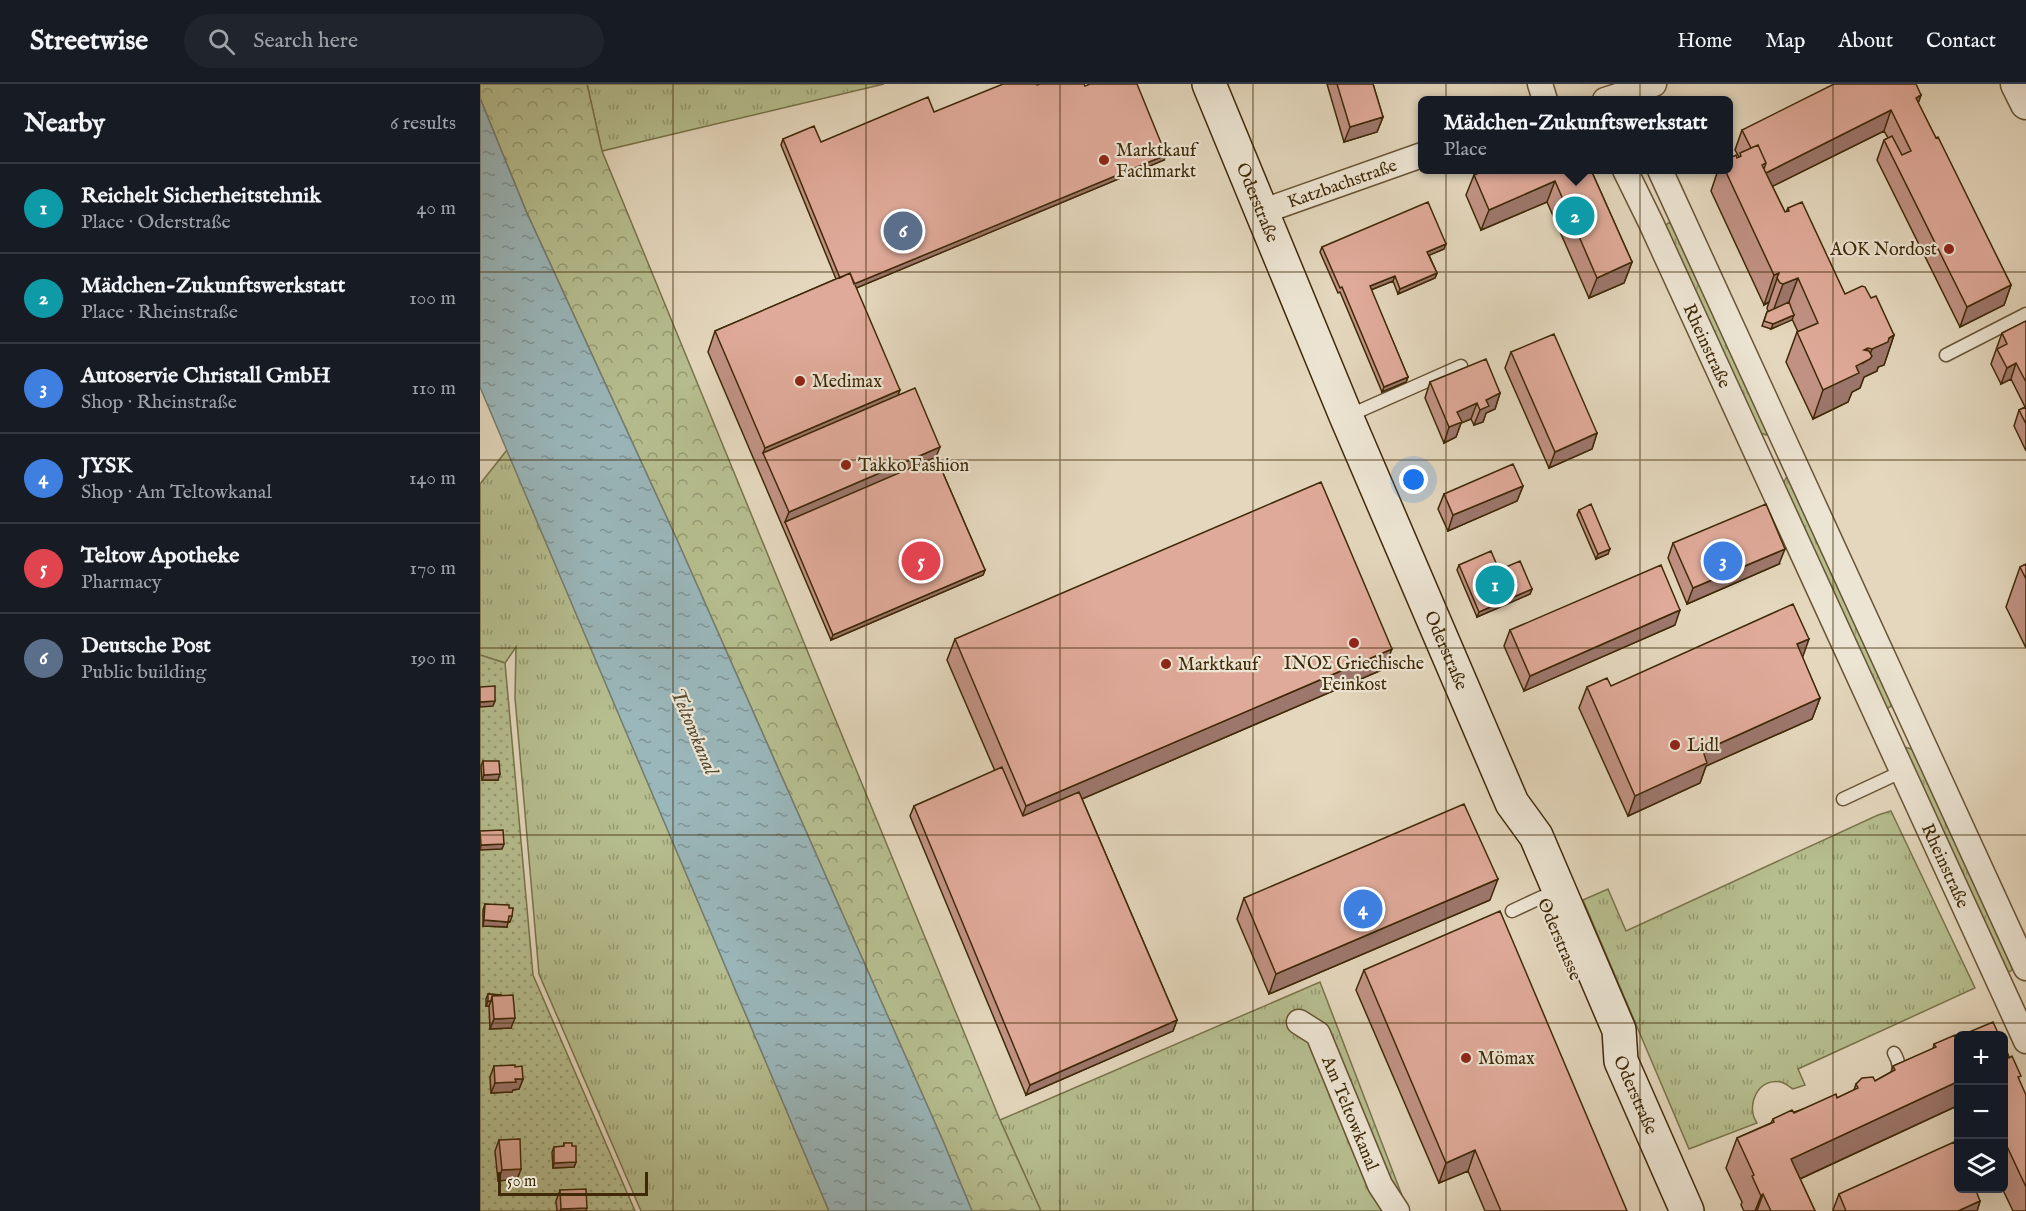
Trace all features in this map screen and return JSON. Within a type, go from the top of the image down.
[{"type":"main road","name":"Oderstraße","points":[[1209,84],[1346,416],[1516,810],[1536,836],[1619,1030],[1621,1061],[1687,1211]]},
{"type":"street","points":[[1623,96],[1654,84]]},
{"type":"street","name":"Katzbachstraße","points":[[1261,212],[1418,156]]},
{"type":"street","name":"Rheinstraße","points":[[1627,174],[1652,223],[1903,771],[2017,999],[2026,1041]]},
{"type":"street","name":"Rheinstraße","points":[[1662,174],[2026,968]]},
{"type":"street","points":[[1652,223],[1679,210]]},
{"type":"street","points":[[1763,466],[1791,453]]},
{"type":"street","points":[[1884,730],[1911,718]]},
{"type":"street","name":"Am Teltowkanal","points":[[1299,1022],[1318,1034],[1380,1185],[1397,1211]]},
{"type":"lane","points":[[1946,355],[2026,314]]},
{"type":"lane","points":[[1346,416],[1461,366]]},
{"type":"lane","points":[[1843,799],[1903,771]]},
{"type":"lane","points":[[1512,910],[1558,890]]},
{"type":"lane","points":[[1886,1089],[1898,1076],[1899,1061],[1894,1053]]},
{"type":"green space","points":[[480,84],[587,84],[602,151],[1000,1120],[1041,1211],[972,1211],[678,542],[526,211],[480,98]]},
{"type":"green space","points":[[587,84],[884,84],[602,151]]},
{"type":"green space","points":[[1668,223],[1675,224],[1769,427],[1766,435],[1758,432],[1662,230]]},
{"type":"green space","points":[[507,450],[829,1211],[641,1211],[539,974],[515,698],[516,647],[505,663],[480,655],[480,484]]},
{"type":"green space","points":[[1786,478],[1792,479],[1891,700],[1891,706],[1888,708],[1883,707],[1783,484]]},
{"type":"green space","points":[[480,655],[505,663],[533,975],[635,1211],[480,1211]]},
{"type":"green space","points":[[1905,747],[1914,750],[2014,966],[2011,971],[2006,973],[1903,751]]},
{"type":"green space","points":[[1891,811],[1975,988],[1798,1069],[1805,1085],[1793,1089],[1781,1082],[1766,1084],[1760,1088],[1753,1101],[1752,1109],[1757,1123],[1689,1149],[1583,900],[1608,889],[1626,931]]},
{"type":"green space","points":[[1320,982],[1408,1211],[1041,1211],[1000,1120]]},
{"type":"water","name":"Teltowkanal","points":[[480,98],[526,211],[678,542],[972,1211],[829,1211],[480,387]]},
{"type":"building","points":[[1003,84],[1084,84],[1085,86],[1090,84],[1137,84],[1166,155],[854,284],[850,273],[840,278],[783,139],[814,126],[821,142],[928,97],[934,112]]},
{"type":"building","points":[[1337,84],[1373,84],[1383,117],[1350,127]]},
{"type":"building","name":"AOK Nordost","points":[[1834,84],[1916,84],[1921,95],[1916,98],[1936,138],[1938,137],[2011,285],[1967,307],[1884,140],[1892,136],[1902,155],[1911,151],[1891,110],[1766,173],[1764,169],[1766,163],[1758,145],[1751,148],[1742,130]]},
{"type":"building","points":[[1758,145],[1766,163],[1762,165],[1785,212],[1789,211],[1788,208],[1802,202],[1845,294],[1862,286],[1871,298],[1876,296],[1894,335],[1889,338],[1888,342],[1864,350],[1869,351],[1872,356],[1856,366],[1859,373],[1823,390],[1797,332],[1818,323],[1798,278],[1783,284],[1777,278],[1779,273],[1774,275],[1727,174],[1733,174],[1733,156],[1741,156],[1740,153]]},
{"type":"building","points":[[1593,174],[1632,262],[1597,278],[1555,181],[1489,210],[1474,175]]},
{"type":"building","points":[[1428,202],[1446,244],[1427,252],[1437,273],[1400,289],[1395,276],[1370,286],[1408,377],[1384,387],[1342,287],[1340,288],[1322,247]]},
{"type":"building","name":"Medimax","points":[[850,273],[900,390],[765,448],[715,331]]},
{"type":"building","points":[[1789,302],[1794,315],[1773,324],[1764,321],[1767,312]]},
{"type":"building","points":[[2026,321],[2026,382],[2016,363],[2007,368],[1997,349],[2007,344],[2002,333]]},
{"type":"building","points":[[1554,334],[1597,433],[1555,452],[1511,352]]},
{"type":"building","points":[[1486,359],[1500,393],[1486,400],[1489,406],[1480,410],[1477,403],[1457,412],[1462,422],[1449,427],[1430,382]]},
{"type":"building","name":"Takko Fashion","points":[[915,388],[940,447],[789,512],[763,453]]},
{"type":"building","points":[[2026,407],[2026,424],[2019,410]]},
{"type":"building","points":[[936,457],[985,570],[833,635],[785,522]]},
{"type":"building","points":[[1513,464],[1523,486],[1453,515],[1444,494]]},
{"type":"building","name":"Marktkauf","points":[[1321,482],[1392,649],[1026,806],[955,639]]},
{"type":"building","points":[[1591,504],[1610,549],[1598,554],[1579,510]]},
{"type":"building","points":[[1766,504],[1785,549],[1693,588],[1673,543]]},
{"type":"building","points":[[1491,551],[1499,570],[1520,561],[1532,589],[1479,612],[1459,565]]},
{"type":"building","points":[[2026,564],[2026,579],[2020,567]]},
{"type":"building","points":[[1661,565],[1680,610],[1530,676],[1510,630]]},
{"type":"building","name":"Lidl","points":[[1793,604],[1809,639],[1797,644],[1820,698],[1703,751],[1707,763],[1635,796],[1587,687],[1607,678],[1611,686]]},
{"type":"building","points":[[495,686],[495,701],[480,702],[480,687]]},
{"type":"building","points":[[483,761],[499,761],[500,774],[484,775]]},
{"type":"building","points":[[1002,767],[1023,816],[1079,792],[1177,1020],[1030,1085],[914,806]]},
{"type":"building","points":[[1464,804],[1498,879],[1276,974],[1244,898]]},
{"type":"building","points":[[503,830],[504,844],[481,845],[480,831]]},
{"type":"building","points":[[485,904],[509,905],[509,908],[513,908],[512,916],[509,916],[508,922],[484,920]]},
{"type":"building","name":"Mömax","points":[[1500,911],[1627,1211],[1501,1211],[1475,1150],[1446,1163],[1364,970]]},
{"type":"building","points":[[488,994],[501,996],[492,996],[491,1001],[488,1001]]},
{"type":"building","points":[[513,995],[515,1018],[494,1019],[492,996]]},
{"type":"building","points":[[1993,1022],[1997,1031],[1972,1031]]},
{"type":"building","points":[[1954,1035],[1954,1083],[1791,1159],[1815,1211],[1771,1211],[1763,1194],[1761,1196],[1737,1138],[1774,1122],[1773,1119],[1792,1110],[1794,1113],[1836,1094],[1837,1098],[1858,1088],[1856,1084],[1862,1078],[1873,1077],[1875,1081],[1895,1070],[1893,1066],[1936,1047],[1934,1044]]},
{"type":"building","points":[[2008,1055],[2009,1058],[2012,1056],[2026,1095],[2026,1187],[2008,1149]]},
{"type":"building","points":[[515,1065],[515,1067],[522,1066],[523,1079],[515,1079],[516,1082],[495,1083],[494,1066]]},
{"type":"building","points":[[520,1139],[521,1169],[502,1170],[499,1140]]},
{"type":"building","points":[[1954,1142],[1954,1193],[1977,1193],[1980,1201],[1958,1211],[1846,1211],[1839,1194]]},
{"type":"building","points":[[564,1143],[572,1143],[572,1146],[576,1146],[576,1162],[554,1163],[554,1147],[564,1146]]},
{"type":"building","points":[[586,1189],[587,1208],[561,1209],[560,1190]]},
{"type":"place","name":"Marktkauf Fachmarkt","points":[[1104,160]]},
{"type":"place","name":"Mädchen-Zukunftswerkstatt","points":[[1575,216]]},
{"type":"place","name":"Deutsche Post","points":[[903,231]]},
{"type":"place","name":"AOK Nordost","points":[[1949,249]]},
{"type":"place","name":"Medimax","points":[[800,381]]},
{"type":"place","name":"Takko Fashion","points":[[846,465]]},
{"type":"place","name":"Teltow Apotheke","points":[[921,561]]},
{"type":"place","name":"Autoservie Christall GmbH","points":[[1723,561]]},
{"type":"place","name":"Reichelt Sicherheitstehnik","points":[[1495,585]]},
{"type":"place","name":"INOΣ Griechische Feinkost","points":[[1354,643]]},
{"type":"place","name":"Marktkauf","points":[[1166,664]]},
{"type":"place","name":"Lidl","points":[[1675,745]]},
{"type":"place","name":"JYSK","points":[[1363,909]]},
{"type":"place","name":"Mömax","points":[[1466,1058]]}]
